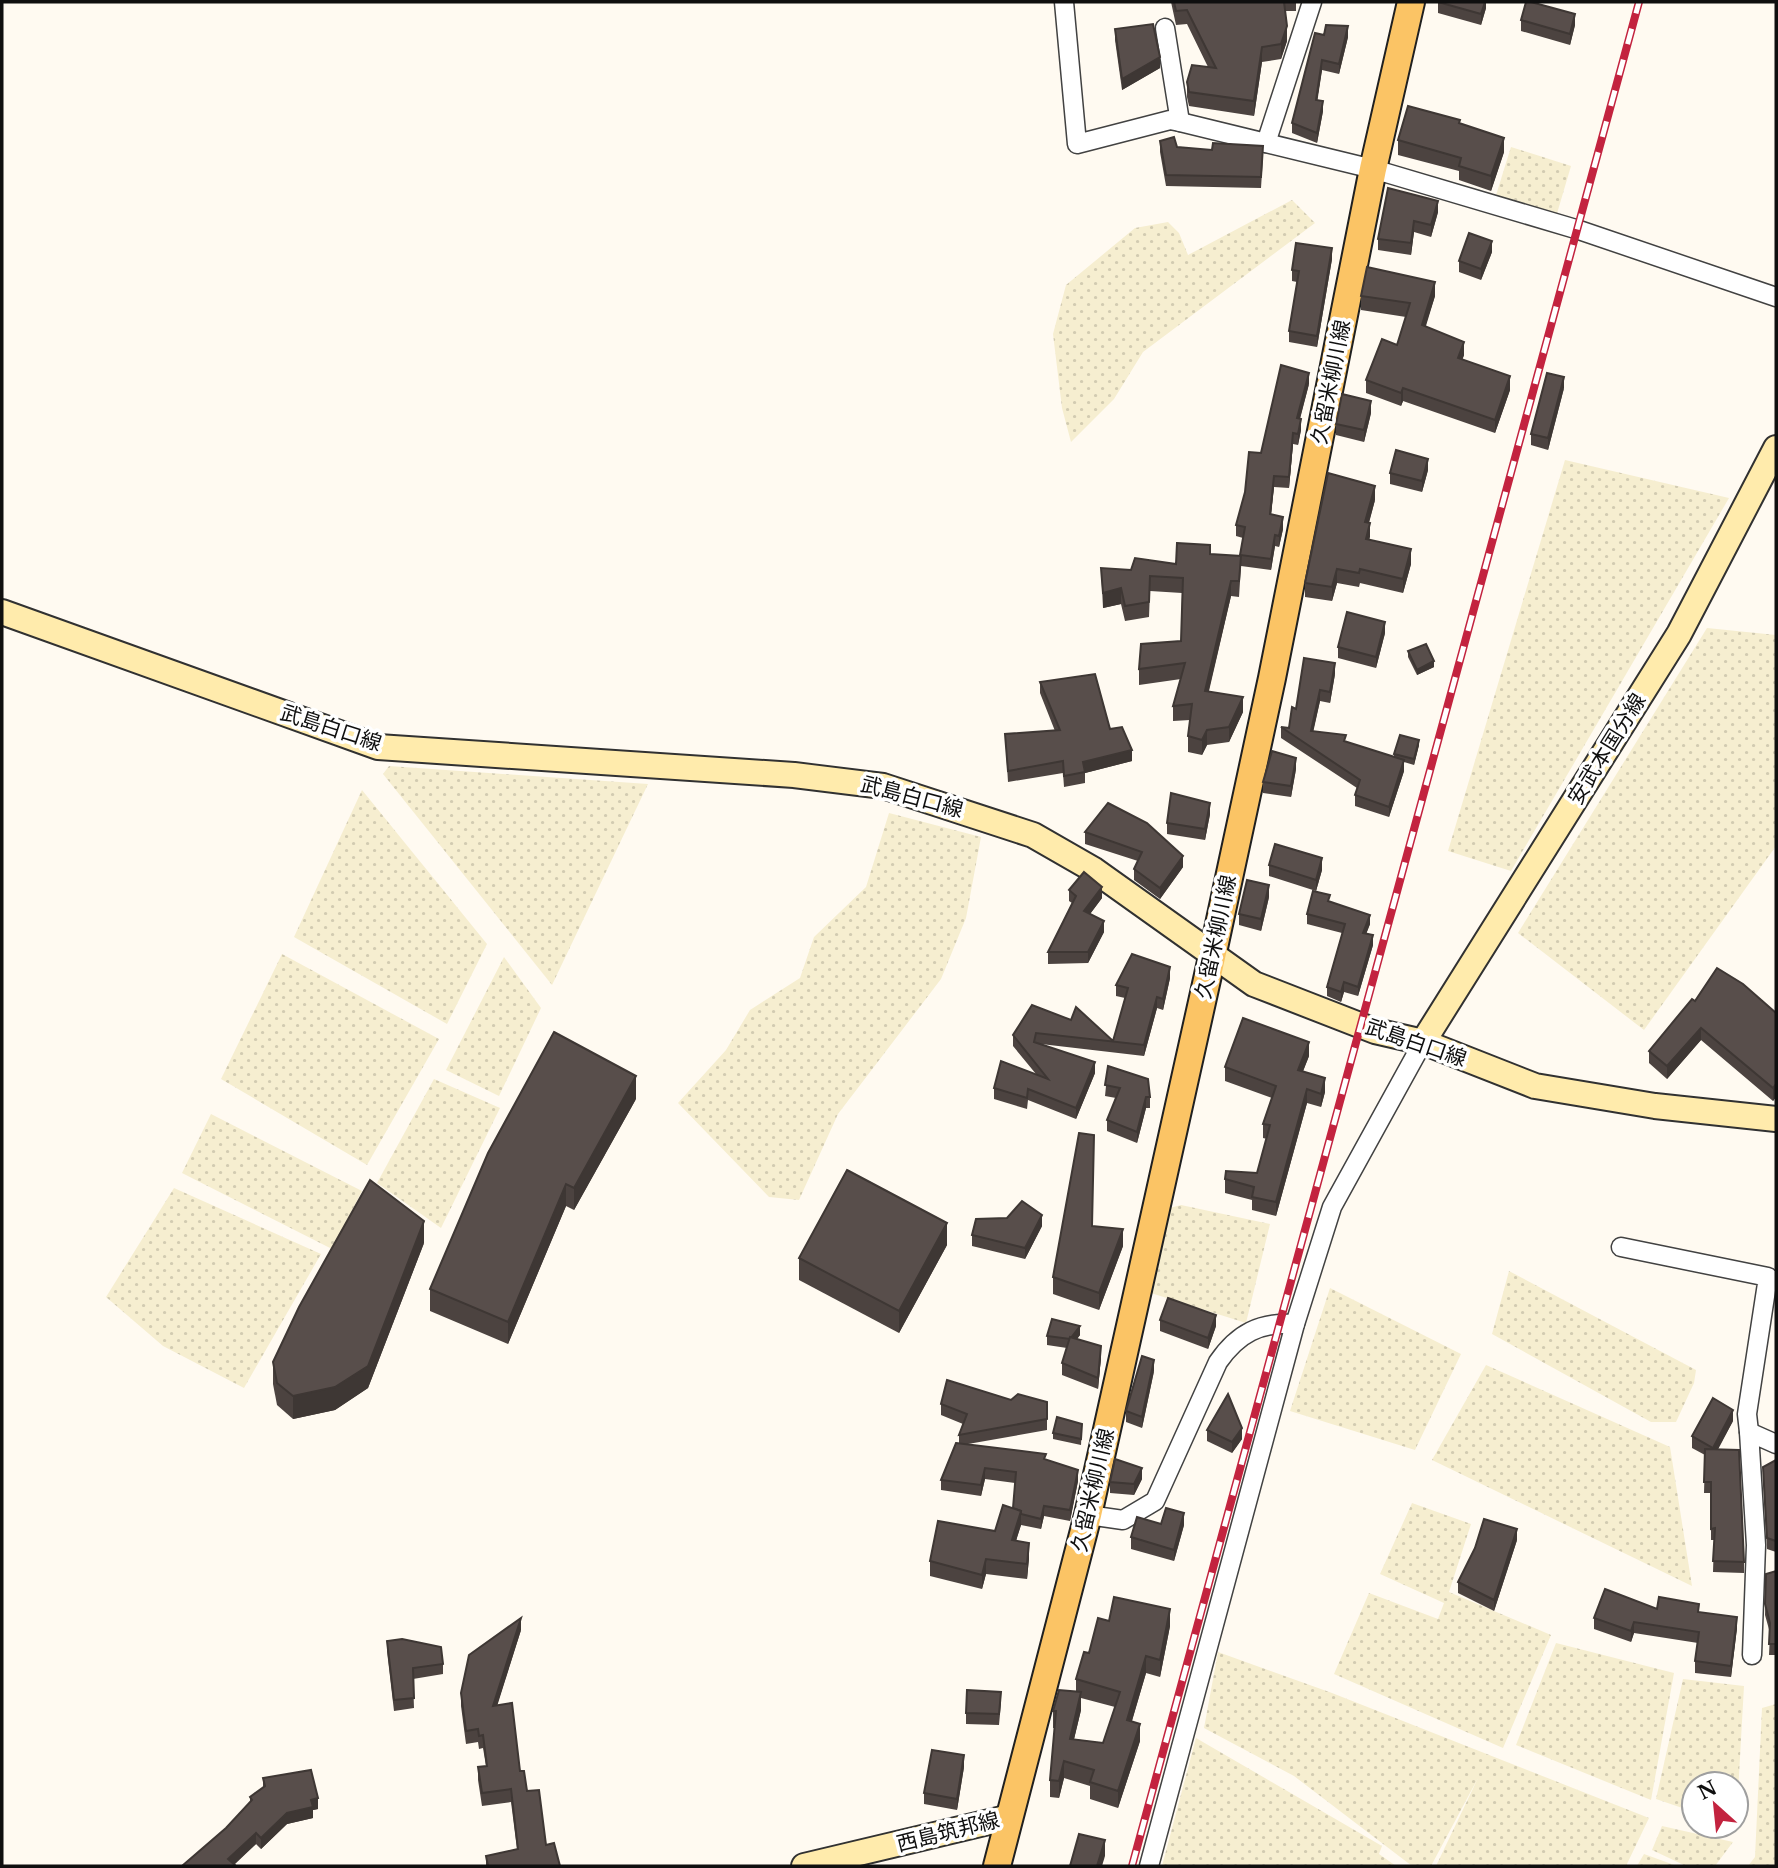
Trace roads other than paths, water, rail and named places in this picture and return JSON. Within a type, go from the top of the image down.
[{"type":"main road","name":"久留米柳川線","points":[[997,1866],[1088,1515],[1212,957],[1275,665],[1373,169],[1411,2]]},
{"type":"main road","name":"安武本国分線","points":[[1423,1042],[1679,634],[1776,448]]},
{"type":"main road","name":"武島白口線","points":[[2,612],[378,747],[794,775],[883,786],[1033,835],[1094,870],[1212,957],[1254,984],[1375,1031],[1423,1042],[1535,1086],[1655,1106],[1776,1119]]},
{"type":"main road","name":"西島筑邦線","points":[[804,1866],[1010,1816]]},
{"type":"street","points":[[1064,2],[1077,144],[1170,120],[1180,122],[1373,169],[1578,230],[1776,297]]},
{"type":"street","points":[[1266,144],[1312,2]]},
{"type":"street","points":[[1165,28],[1180,122]]},
{"type":"street","points":[[1149,1866],[1295,1324],[1332,1207],[1423,1042]]},
{"type":"street","points":[[1621,1247],[1768,1277],[1747,1414],[1756,1545],[1752,1655]]},
{"type":"street","points":[[1088,1515],[1123,1520],[1155,1501],[1218,1362],[1232,1342],[1252,1328],[1279,1323],[1295,1324]]},
{"type":"street","points":[[1749,1432],[1776,1444]]},
{"type":"railway","points":[[1132,1866],[1639,2]]}]
